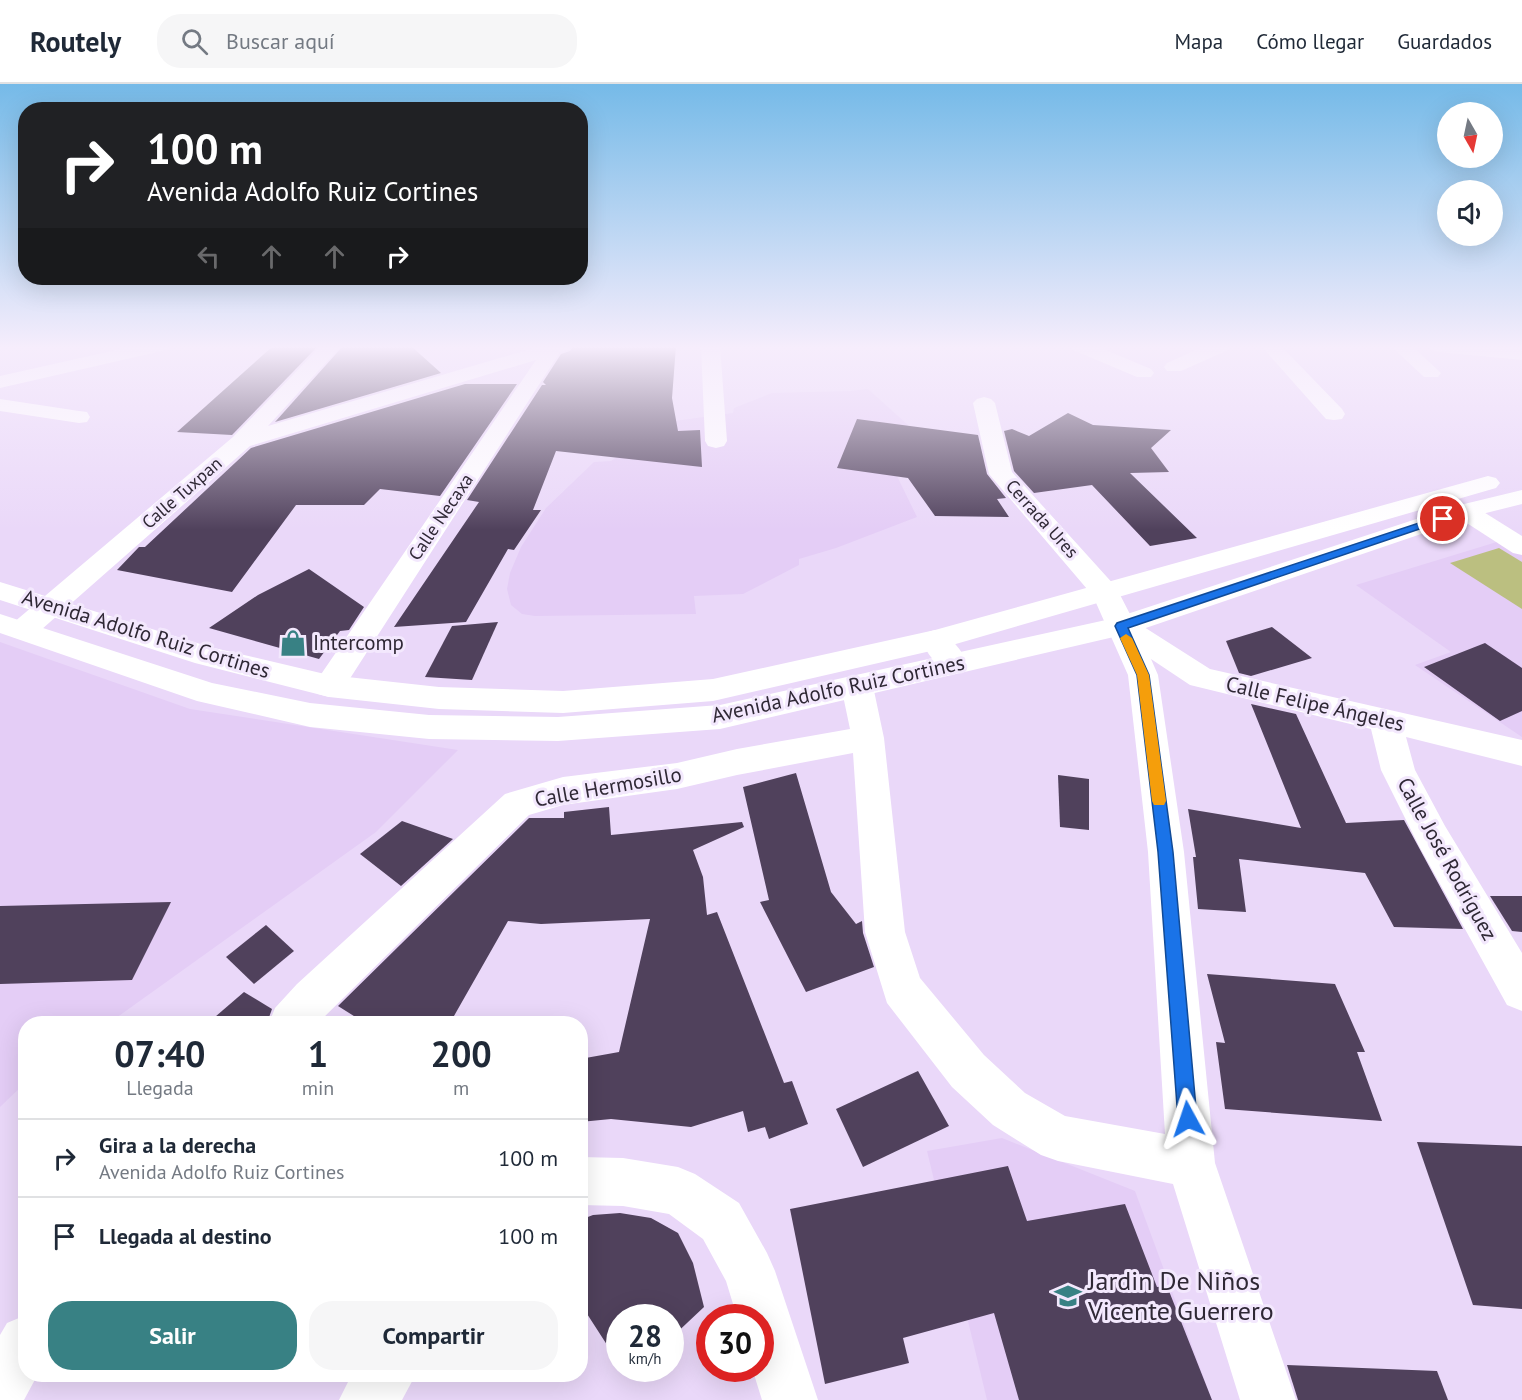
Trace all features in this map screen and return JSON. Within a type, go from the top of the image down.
[{"type":"street","points":[[16,407],[79,417]]},
{"type":"street","name":"Calle Tuxpan","points":[[11,626],[52,607],[241,442],[273,407]]},
{"type":"street","points":[[241,442],[356,407]]},
{"type":"street","name":"Calle Necaxa","points":[[329,686],[516,407]]},
{"type":"street","points":[[714,407],[716,441]]},
{"type":"street","name":"Cerrada Ures","points":[[985,407],[1001,474],[1114,610]]},
{"type":"street","points":[[1328,407],[1334,414]]},
{"type":"street","name":"Avenida Adolfo Ruiz Cortines","points":[[11,626],[208,693],[310,715],[429,727],[558,729],[720,717],[954,664],[1458,490],[1522,475]]},
{"type":"street","name":"Avenida Adolfo Ruiz Cortines","points":[[0,591],[206,656],[329,686],[439,698],[563,702],[713,690],[935,640],[1114,610],[1522,497]]},
{"type":"street","points":[[1465,512],[1522,547]]},
{"type":"street","points":[[1114,610],[1143,675],[1166,852],[1191,1163],[1268,1400]]},
{"type":"street","name":"Calle Felipe Ángeles","points":[[1114,610],[1201,678],[1522,753]]},
{"type":"street","points":[[935,640],[954,664]]},
{"type":"street","points":[[857,686],[868,738],[885,932],[902,989],[968,1071],[1009,1109],[1058,1138],[1191,1163]]},
{"type":"street","name":"Calle José Rodríguez","points":[[1385,721],[1398,770],[1432,836],[1522,991]]},
{"type":"street","name":"Calle Hermosillo","points":[[296,1016],[312,998],[518,804],[563,791],[677,776],[737,762],[868,738]]},
{"type":"street","points":[[588,1181],[623,1182],[678,1191],[721,1221],[749,1271],[790,1400]]},
{"type":"street","points":[[0,1388],[18,1356]]},
{"type":"street","points":[[367,1400],[382,1382]]},
{"type":"shaded area","points":[[888,407],[908,425],[894,470],[917,517],[836,548],[799,559],[799,565],[743,594],[694,596],[696,614],[535,616],[522,614],[511,605],[507,589],[510,573],[521,547],[546,508],[594,462],[611,461],[667,422],[733,413],[734,408]]},
{"type":"shaded area","points":[[1500,541],[1522,552],[1522,737],[1415,665],[1451,652],[1356,585]]},
{"type":"shaded area","points":[[0,642],[190,709],[458,750],[376,832],[119,1016],[18,1016],[18,1090],[0,1107]]},
{"type":"shaded area","name":"Jardin De Niños Vicente Guerrero","points":[[1002,1138],[1135,1191],[1212,1400],[987,1400],[927,1151]]},
{"type":"green space","points":[[1499,548],[1522,562],[1522,609],[1450,563]]},
{"type":"building","points":[[204,407],[259,407],[232,435],[177,432]]},
{"type":"building","points":[[288,407],[324,407],[275,422]]},
{"type":"building","points":[[387,407],[501,407],[440,496],[380,489],[364,505],[296,505],[232,592],[117,570],[139,547],[145,547],[251,448]]},
{"type":"building","points":[[527,407],[674,407],[678,431],[700,430],[702,467],[556,451],[533,510],[541,510],[514,550],[508,549],[466,622],[394,627],[479,502],[467,500]]},
{"type":"building","points":[[1068,413],[1093,425],[1171,430],[1151,448],[1169,472],[1130,473],[1197,538],[1150,546],[1092,485],[1034,493],[1014,471],[1004,431],[1012,429],[1029,436]]},
{"type":"building","points":[[857,419],[978,435],[987,474],[1006,498],[997,499],[1009,517],[935,516],[908,478],[837,468]]},
{"type":"building","points":[[309,569],[364,607],[349,630],[340,631],[319,659],[209,628],[258,595]]},
{"type":"building","points":[[498,622],[472,680],[425,677],[452,626]]},
{"type":"building","points":[[1272,627],[1312,658],[1251,676],[1239,673],[1226,641]]},
{"type":"building","points":[[1485,643],[1522,668],[1522,711],[1500,721],[1424,667]]},
{"type":"building","points":[[1251,704],[1296,714],[1346,823],[1404,820],[1463,929],[1394,927],[1365,873],[1239,859],[1246,912],[1198,909],[1193,857],[1196,857],[1188,809],[1301,828]]},
{"type":"building","points":[[796,773],[831,892],[856,924],[862,921],[863,933],[874,967],[806,992],[760,902],[769,900],[743,787]]},
{"type":"building","points":[[1058,775],[1089,779],[1089,830],[1060,827]]},
{"type":"building","points":[[609,807],[611,835],[742,822],[744,827],[693,850],[703,877],[707,915],[717,912],[784,1083],[792,1081],[808,1124],[769,1139],[765,1127],[748,1132],[743,1111],[691,1127],[611,1119],[588,1121],[588,1058],[619,1052],[650,919],[541,924],[508,921],[454,1016],[354,1016],[338,1006],[529,818],[564,818],[564,812]]},
{"type":"building","points":[[402,821],[453,839],[401,886],[360,854]]},
{"type":"building","points":[[1490,896],[1522,896],[1522,932],[1512,931]]},
{"type":"building","points":[[171,902],[132,980],[0,984],[0,906]]},
{"type":"building","points":[[266,925],[294,951],[254,984],[226,957]]},
{"type":"building","points":[[1207,974],[1335,984],[1365,1052],[1357,1052],[1382,1121],[1225,1109],[1216,1042],[1225,1043]]},
{"type":"building","points":[[244,992],[272,1009],[270,1016],[216,1016]]},
{"type":"building","points":[[918,1071],[949,1126],[863,1167],[836,1109]]},
{"type":"building","points":[[1417,1142],[1522,1146],[1522,1309],[1473,1305]]},
{"type":"building","name":"Jardin De Niños Vicente Guerrero","points":[[1008,1166],[1027,1221],[1125,1204],[1157,1287],[1167,1286],[1212,1400],[1019,1400],[994,1313],[903,1338],[909,1363],[825,1384],[790,1209]]},
{"type":"building","points":[[620,1213],[651,1218],[678,1233],[693,1263],[703,1304],[696,1304],[696,1315],[684,1326],[684,1304],[606,1304],[606,1343],[588,1315],[588,1217]]},
{"type":"building","points":[[1287,1365],[1437,1371],[1448,1400],[1298,1400]]},
{"type":"slow traffic","points":[[1126,638],[1143,675],[1159,801]]},
{"type":"place","name":"Intercomp","points":[[293,643]]},
{"type":"place","name":"Jardin De Niños Vicente Guerrero","points":[[1068,1296]]},
{"type":"route","points":[[1188,1119],[1166,852],[1143,675],[1121,626],[1443,519]]}]
